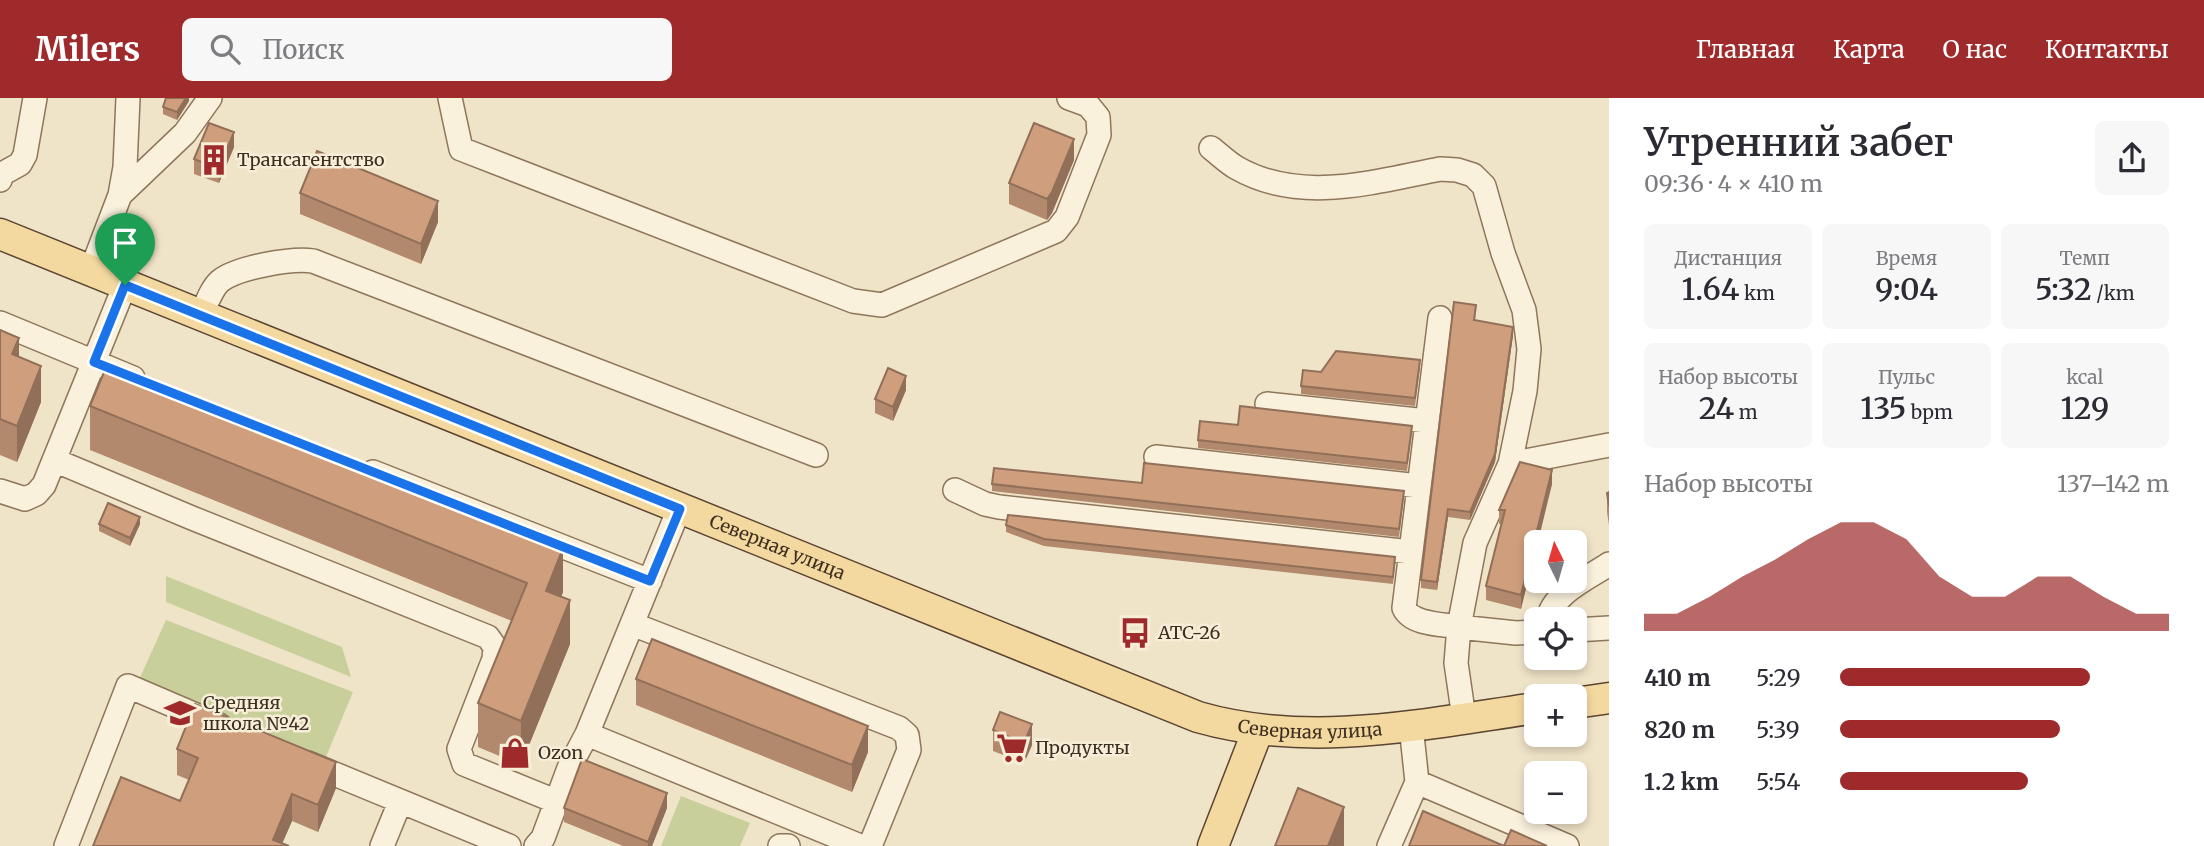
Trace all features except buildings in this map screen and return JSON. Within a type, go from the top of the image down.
[{"type":"main road","name":"Северная улица","points":[[0,234],[1198,717],[1226,725],[1292,734],[1411,726],[1524,710]]},
{"type":"main road","points":[[1587,701],[1609,698]]},
{"type":"main road","points":[[1213,846],[1258,730]]},
{"type":"street","points":[[1,175],[20,164],[24,155],[35,98]]},
{"type":"street","points":[[91,271],[120,195],[125,167],[128,98]]},
{"type":"street","points":[[120,195],[185,133],[210,98]]},
{"type":"street","points":[[450,98],[461,149],[853,301],[882,305],[1056,231],[1067,217],[1099,135],[1098,117],[1088,105],[1069,98]]},
{"type":"street","points":[[1212,148],[1235,168],[1256,177],[1308,189],[1335,188],[1440,169],[1473,175],[1484,186],[1528,326],[1529,349],[1525,391],[1510,464],[1475,543],[1460,627],[1456,663],[1464,718]]},
{"type":"street","points":[[201,316],[214,288],[229,276],[273,263],[301,259],[313,261],[816,455]]},
{"type":"street","points":[[0,491],[25,499],[36,494],[44,485],[125,285]]},
{"type":"street","points":[[1440,318],[1404,600],[1408,615],[1415,619],[1460,627],[1524,633]]},
{"type":"street","points":[[0,323],[158,388]]},
{"type":"street","points":[[1267,404],[1427,421]]},
{"type":"street","points":[[1510,464],[1609,445]]},
{"type":"street","points":[[1156,457],[1419,486]]},
{"type":"street","points":[[54,460],[488,637],[495,647],[494,659],[459,749],[464,764],[555,801]]},
{"type":"street","points":[[352,464],[650,581]]},
{"type":"street","points":[[955,490],[999,507],[1411,552]]},
{"type":"street","points":[[536,846],[543,838],[555,801],[587,734],[680,509]]},
{"type":"street","points":[[1553,607],[1560,597],[1609,564]]},
{"type":"street","points":[[632,624],[899,728],[907,735],[909,750],[870,846]]},
{"type":"street","points":[[1587,629],[1609,628]]},
{"type":"street","points":[[66,846],[128,686],[239,733]]},
{"type":"street","points":[[1389,846],[1417,782],[1411,726]]},
{"type":"street","points":[[587,734],[860,846]]},
{"type":"street","points":[[289,754],[509,846]]},
{"type":"street","points":[[1417,782],[1567,846]]},
{"type":"street","points":[[382,846],[400,802]]},
{"type":"street","points":[[780,846],[788,846]]},
{"type":"green space","points":[[166,576],[342,647],[351,677],[166,602]]},
{"type":"green space","points":[[166,620],[353,692],[326,757],[138,682]]},
{"type":"green space","points":[[681,796],[750,823],[740,846],[661,846]]},
{"type":"place","name":"Трансагентство","points":[[214,160]]},
{"type":"place","name":"АТС-26","points":[[1135,633]]},
{"type":"place","name":"Средняя школа №42","points":[[180,713]]},
{"type":"place","name":"Продукты","points":[[1012,748]]},
{"type":"place","name":"Ozon","points":[[515,753]]},
{"type":"route","points":[[125,285],[680,509],[650,581],[94,362],[125,285]]}]
